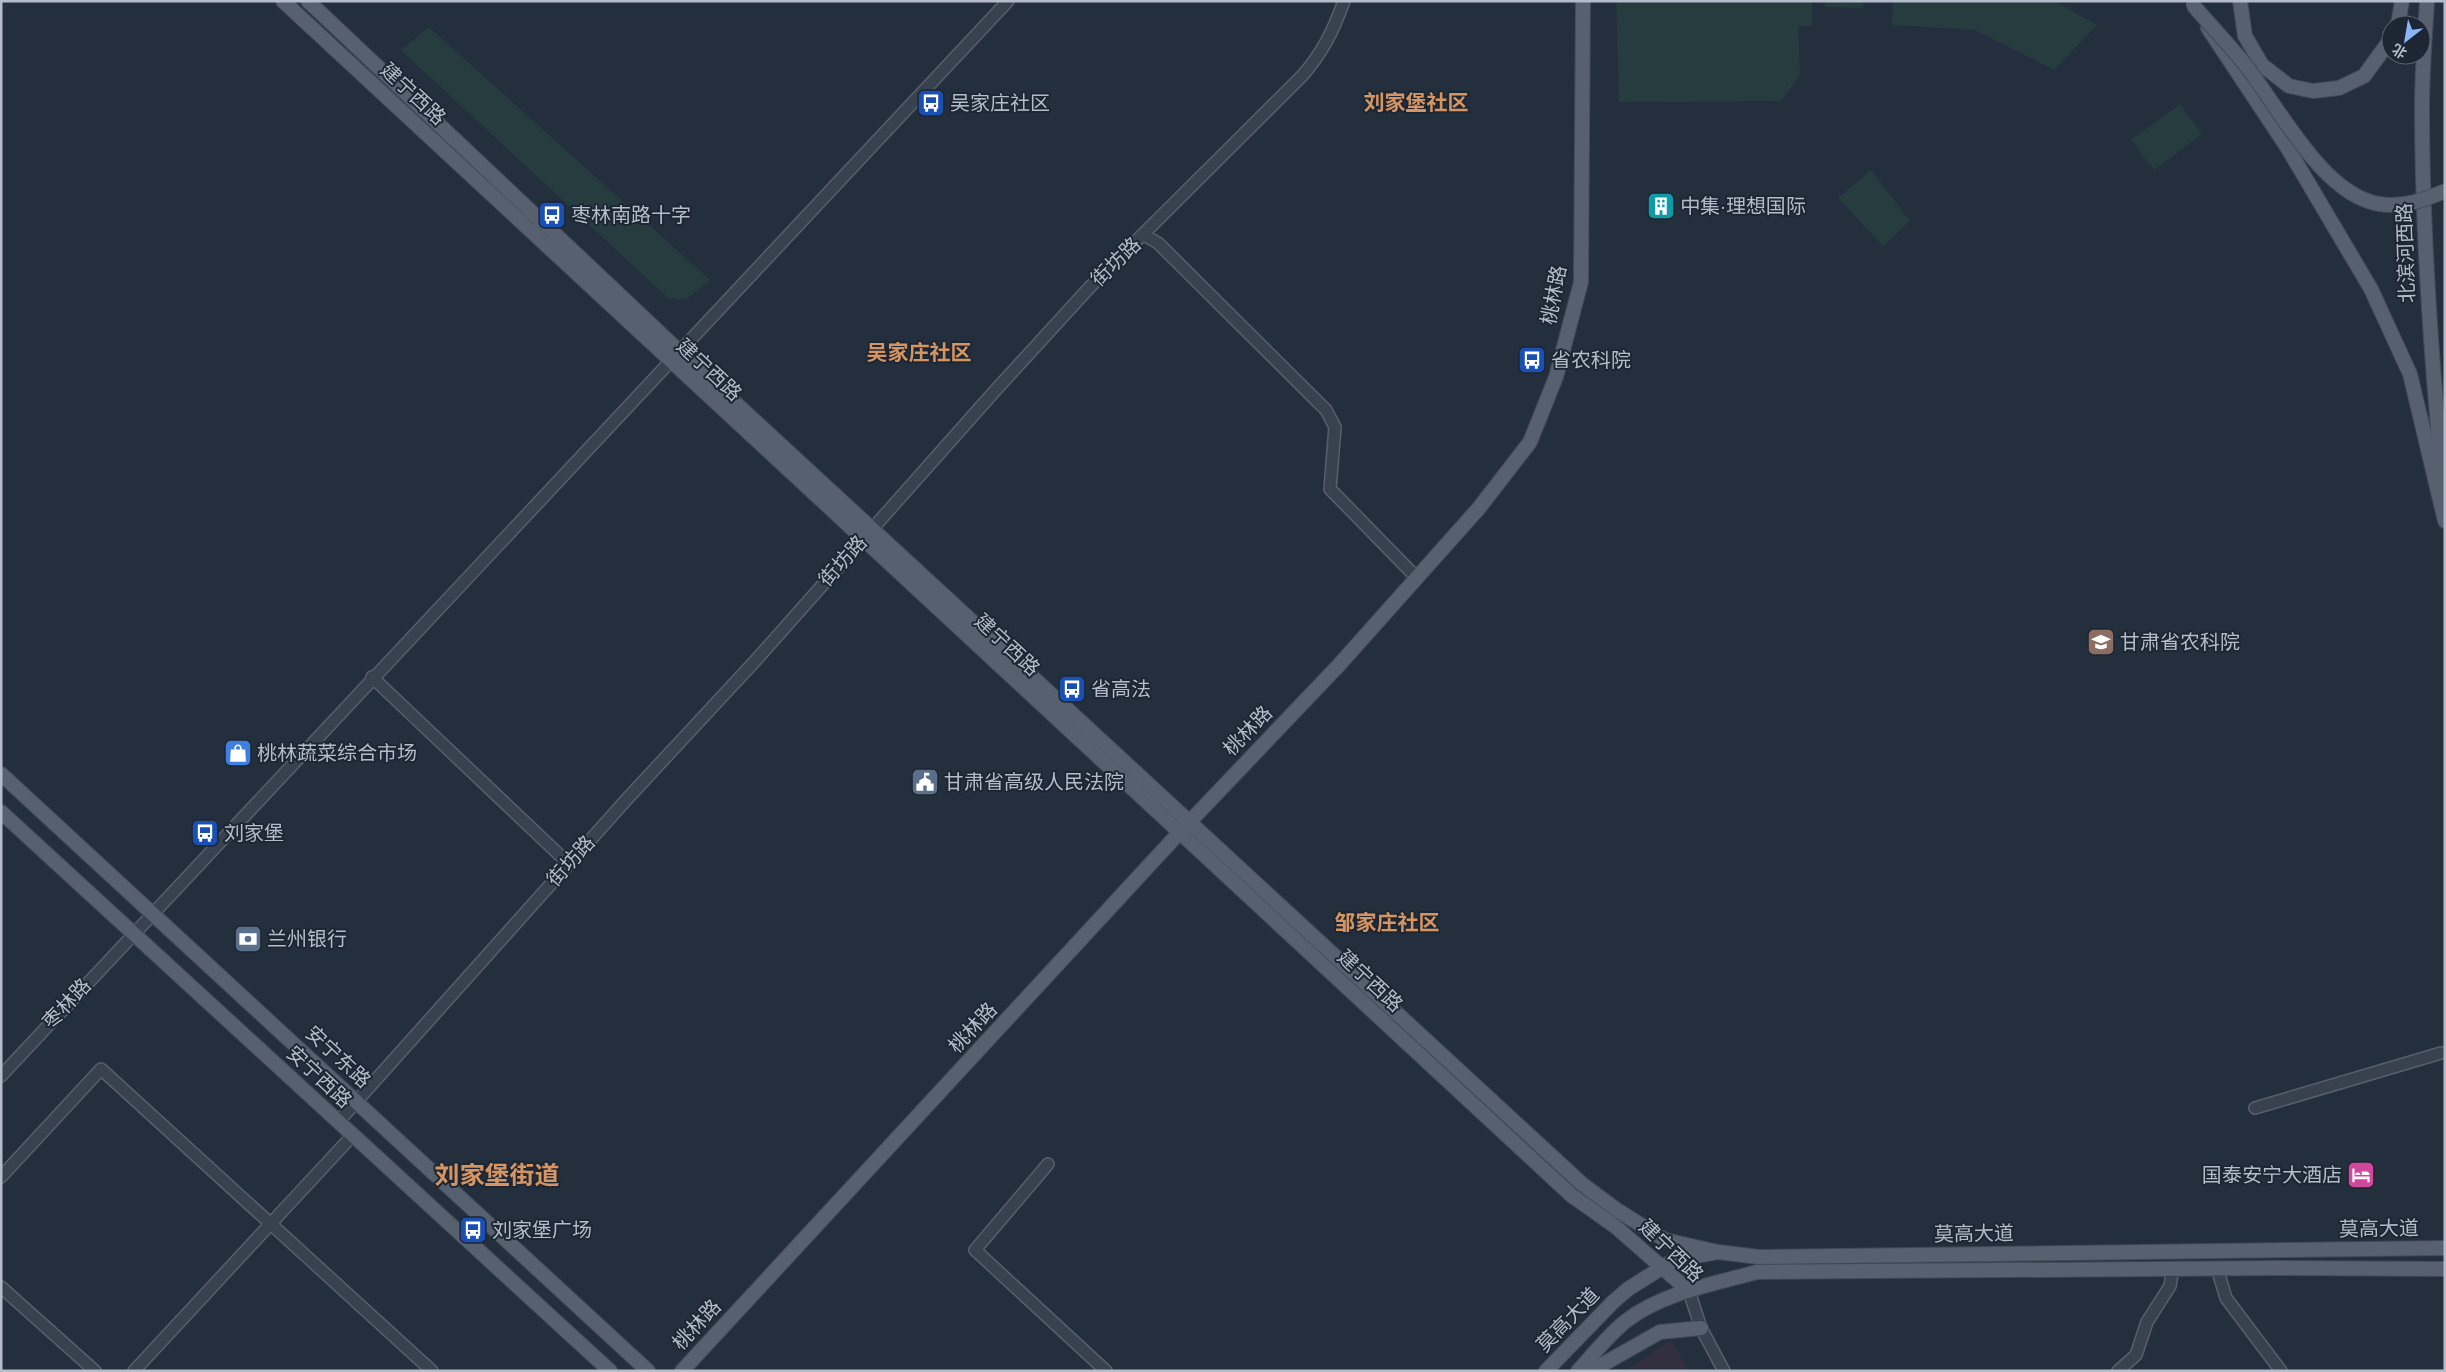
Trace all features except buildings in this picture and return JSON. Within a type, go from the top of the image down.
[{"type":"main road","name":"建宁西路","points":[[284,1],[868,534],[1415,1028],[1582,1184],[1617,1210],[1665,1240],[1718,1252]]},
{"type":"main road","name":"建宁西路","points":[[308,1],[674,356]]},
{"type":"main road","name":"桃林路","points":[[682,1371],[1179,833],[1339,666],[1480,508],[1530,442],[1556,377],[1581,282],[1583,1]]},
{"type":"main road","points":[[2240,1],[2245,36],[2262,65],[2289,86],[2312,91],[2339,88],[2364,76],[2381,53]]},
{"type":"main road","points":[[2400,15],[2402,1]]},
{"type":"main road","name":"北滨河西路","points":[[2427,1],[2422,106],[2426,272],[2436,423],[2445,503]]},
{"type":"main road","points":[[2191,3],[2243,62],[2319,165],[2345,191],[2379,204],[2416,204],[2445,191]]},
{"type":"main road","points":[[2191,3],[2287,147],[2371,289],[2410,374],[2445,521]]},
{"type":"main road","name":"建宁西路","points":[[868,534],[1179,833],[1571,1195],[1669,1264]]},
{"type":"main road","name":"安宁东路","points":[[1,774],[153,912],[648,1371]]},
{"type":"main road","name":"安宁西路","points":[[1,812],[610,1371]]},
{"type":"main road","points":[[1665,1240],[1669,1264],[1689,1291]]},
{"type":"main road","name":"莫高大道","points":[[1546,1371],[1628,1288],[1669,1264],[1718,1252],[1759,1257],[2445,1248]]},
{"type":"main road","name":"莫高大道","points":[[1578,1371],[1624,1322],[1643,1310],[1689,1291],[1757,1272],[2173,1268],[2445,1269]]},
{"type":"main road","points":[[1591,1371],[1660,1332],[1702,1328]]},
{"type":"street","name":"枣林路","points":[[1,1076],[372,677],[1008,1]]},
{"type":"street","name":"街坊路","points":[[338,1122],[868,534],[992,393],[1089,288],[1144,235],[1320,55],[1333,31],[1344,1]]},
{"type":"street","points":[[1144,235],[1158,243],[1326,410],[1335,427],[1330,489],[1417,578]]},
{"type":"street","points":[[372,677],[569,864]]},
{"type":"street","points":[[2255,1108],[2441,1053]]},
{"type":"street","points":[[1,1177],[101,1069],[432,1371]]},
{"type":"street","points":[[134,1371],[353,1135]]},
{"type":"street","points":[[1048,1164],[975,1250],[1106,1371]]},
{"type":"street","points":[[2118,1371],[2136,1354],[2147,1322],[2170,1286],[2173,1268]]},
{"type":"street","points":[[2217,1268],[2226,1298],[2281,1371]]},
{"type":"street","points":[[1,1287],[95,1371]]},
{"type":"street","name":"建宁西路","points":[[1689,1291],[1702,1328],[1724,1371]]},
{"type":"shaded area","points":[[1671,1340],[1689,1371],[1625,1371]]},
{"type":"green space","points":[[1616,1],[1812,1],[1812,26],[1798,26],[1800,74],[1781,101],[1619,102]]},
{"type":"green space","points":[[1825,1],[1863,1],[1863,8],[1825,7]]},
{"type":"green space","points":[[1893,1],[2054,1],[2097,25],[2054,70],[1975,30],[1892,25]]},
{"type":"green space","points":[[429,27],[710,280],[685,300],[668,298],[401,50]]},
{"type":"green space","points":[[2180,104],[2202,134],[2154,170],[2131,140]]},
{"type":"green space","points":[[1871,170],[1910,221],[1883,246],[1838,198]]},
{"type":"place","name":"吴家庄社区","points":[[931,103]]},
{"type":"place","name":"中集·理想国际","points":[[1661,206]]},
{"type":"place","name":"枣林南路十字","points":[[552,215]]},
{"type":"place","name":"省农科院","points":[[1532,360]]},
{"type":"place","name":"甘肃省农科院","points":[[2101,642]]},
{"type":"place","name":"省高法","points":[[1072,689]]},
{"type":"place","name":"桃林蔬菜综合市场","points":[[238,753]]},
{"type":"place","name":"甘肃省高级人民法院","points":[[925,782]]},
{"type":"place","name":"刘家堡","points":[[205,833]]},
{"type":"place","name":"兰州银行","points":[[248,939]]},
{"type":"place","name":"国泰安宁大酒店","points":[[2361,1175]]},
{"type":"place","name":"刘家堡广场","points":[[473,1230]]},
{"type":"district","name":"刘家堡社区","points":[[1416,103]]},
{"type":"district","name":"吴家庄社区","points":[[919,353]]},
{"type":"district","name":"邹家庄社区","points":[[1387,923]]},
{"type":"district","name":"刘家堡街道","points":[[497,1175]]}]
